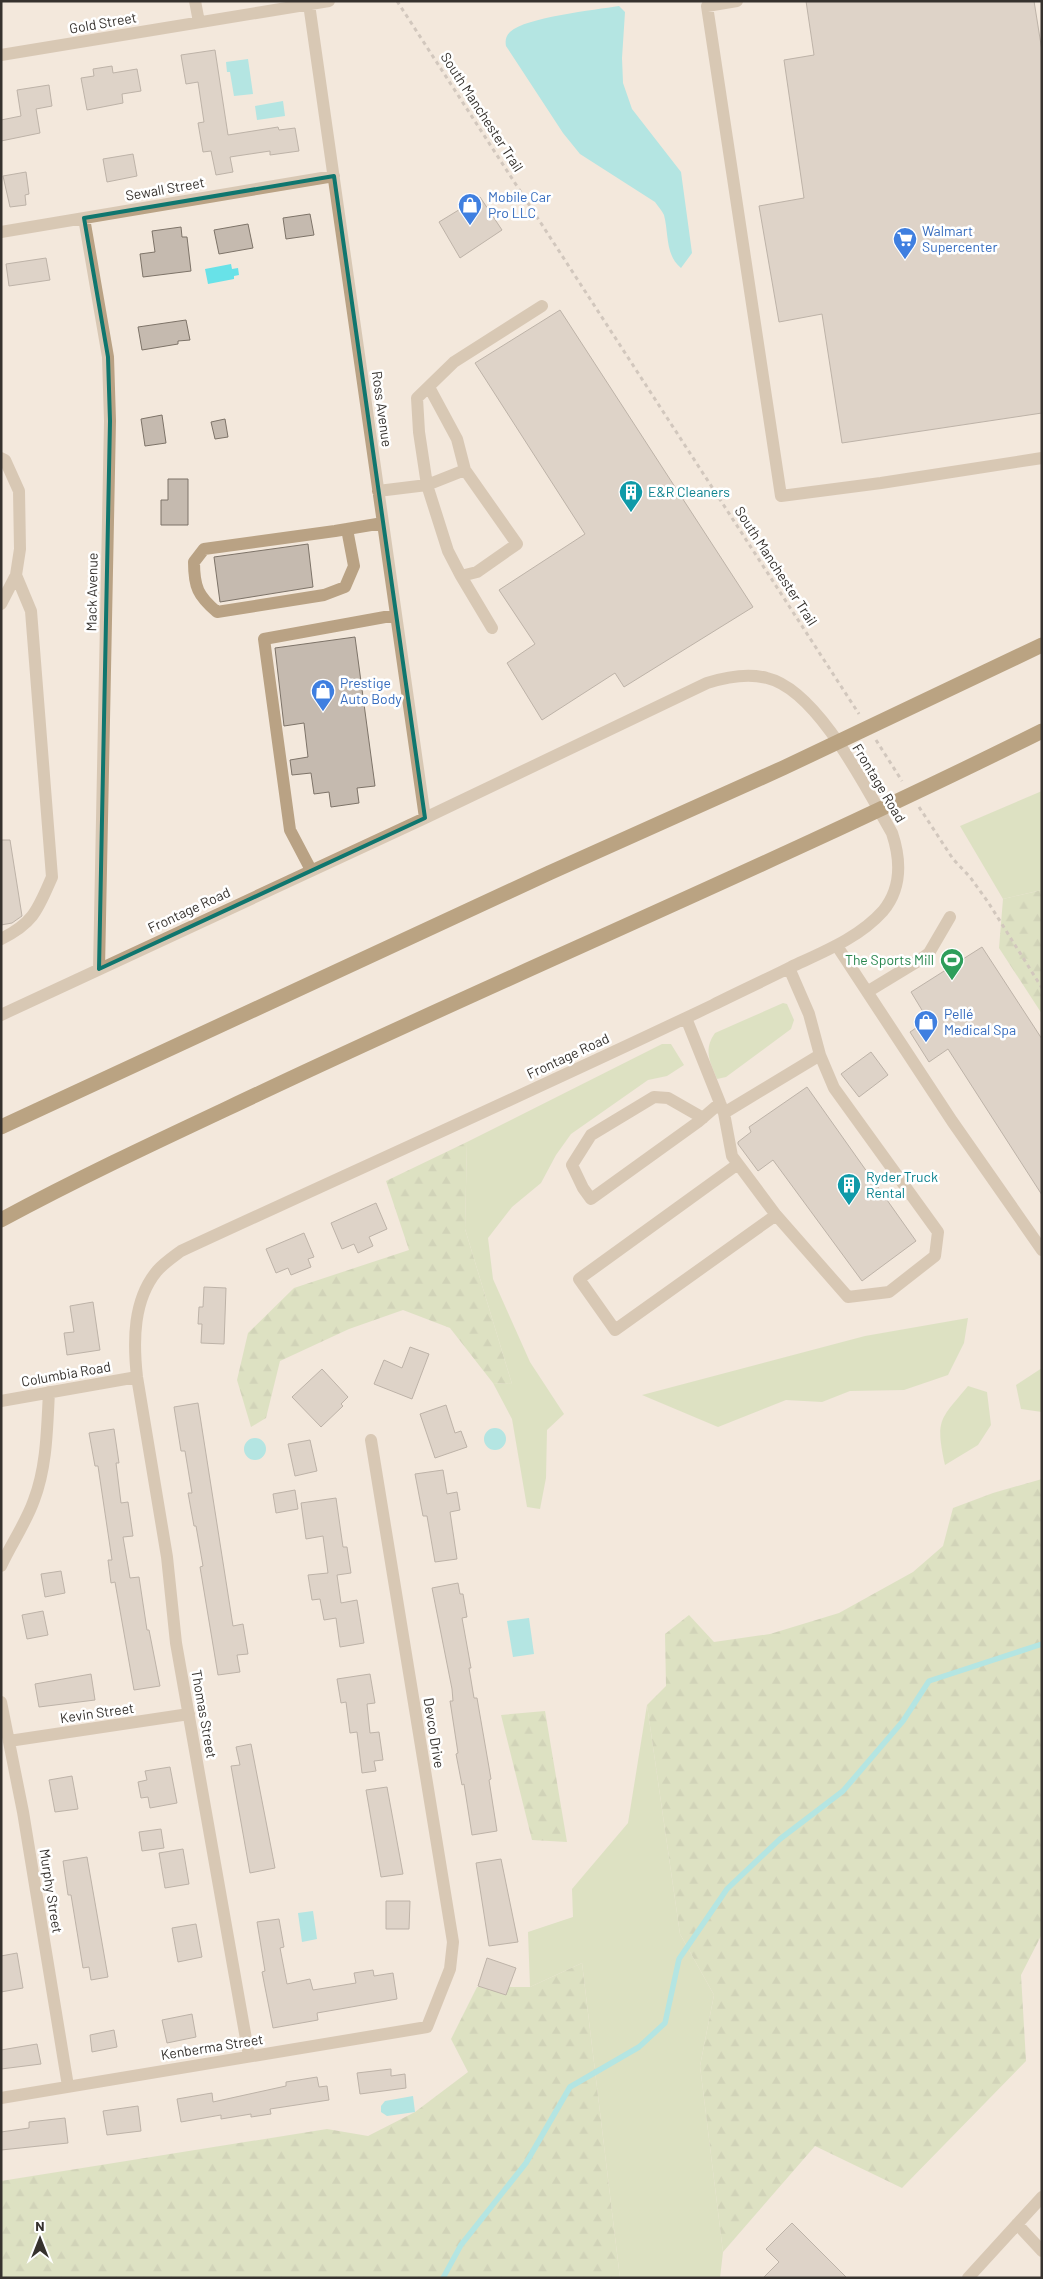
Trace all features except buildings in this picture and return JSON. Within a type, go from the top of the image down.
[{"type":"highway","points":[[1,1127],[782,768],[1042,645]]},
{"type":"highway","points":[[1,1220],[78,1179],[360,1045],[840,828],[1042,731]]},
{"type":"highway","points":[[1016,744],[1042,735]]},
{"type":"street","points":[[195,1],[199,22]]},
{"type":"street","name":"Gold Street","points":[[1,55],[329,1]]},
{"type":"street","points":[[737,1],[707,6],[781,496],[882,483],[1042,458]]},
{"type":"street","name":"Ross Avenue","points":[[309,4],[425,818]]},
{"type":"street","name":"Sewall Street","points":[[1,232],[334,176]]},
{"type":"street","name":"Mack Avenue","points":[[84,218],[108,357],[110,421],[99,969]]},
{"type":"street","points":[[492,628],[448,551],[427,484],[419,432],[418,398],[454,362],[542,306]]},
{"type":"street","points":[[429,387],[457,439],[465,470],[517,544],[477,572],[461,576]]},
{"type":"street","points":[[1,458],[5,460],[20,491],[20,549],[16,575],[1,604]]},
{"type":"street","points":[[378,491],[427,484],[465,470]]},
{"type":"street","points":[[347,529],[354,566],[345,587],[324,595],[217,612],[203,600],[194,581],[194,562],[204,549],[383,523]]},
{"type":"street","points":[[1,939],[19,930],[37,912],[52,877],[30,611],[16,575]]},
{"type":"street","points":[[311,870],[290,830],[264,639],[396,615]]},
{"type":"street","name":"Frontage Road","points":[[1,1015],[425,818],[707,683],[736,677],[767,678],[794,691],[817,716],[846,753],[892,833],[896,846],[898,876],[893,896],[873,920],[837,946],[686,1018],[181,1251],[157,1271],[141,1301],[135,1339],[137,1377]]},
{"type":"street","points":[[867,992],[918,961],[929,952],[950,917]]},
{"type":"street","points":[[837,946],[952,1121],[1042,1250]]},
{"type":"street","points":[[686,1018],[722,1108],[732,1156],[776,1215],[848,1297],[889,1292],[935,1256],[938,1232],[834,1088],[820,1055],[810,1014],[789,968]]},
{"type":"street","points":[[703,1118],[668,1098],[654,1097],[591,1135],[572,1165],[583,1188],[591,1199],[703,1118],[820,1055]]},
{"type":"street","points":[[738,1164],[579,1278],[615,1330],[776,1215]]},
{"type":"street","name":"Columbia Road","points":[[1,1401],[137,1377]]},
{"type":"street","name":"Thomas Street","points":[[137,1377],[167,1557],[176,1643],[249,2056]]},
{"type":"street","points":[[1,1566],[26,1518],[40,1479],[45,1458],[49,1392]]},
{"type":"street","name":"Devco Drive","points":[[371,1440],[453,1942],[450,1969],[427,2027]]},
{"type":"street","name":"Murphy Street","points":[[1,1702],[23,1812],[68,2086]]},
{"type":"street","name":"Kevin Street","points":[[8,1741],[189,1714]]},
{"type":"street","name":"Kenberma Street","points":[[1,2098],[427,2027]]},
{"type":"street","points":[[968,2278],[1042,2197]]},
{"type":"street","points":[[1017,2224],[1042,2251]]},
{"type":"path","name":"South Manchester Trail","points":[[397,1],[860,717]]},
{"type":"path","points":[[871,733],[904,784]]},
{"type":"path","points":[[915,800],[953,859],[970,876],[988,902],[1042,988]]},
{"type":"highlighted area","points":[[334,176],[425,818],[99,969],[110,421],[108,357],[84,218]]},
{"type":"green space","points":[[1042,791],[1042,890],[1003,899],[960,826]]},
{"type":"green space","points":[[1042,890],[1042,1014],[999,948],[1003,899]]},
{"type":"green space","points":[[783,1003],[787,1004],[794,1020],[791,1029],[726,1077],[717,1079],[709,1056],[709,1045],[715,1033]]},
{"type":"green space","points":[[662,1044],[671,1044],[684,1065],[667,1076],[648,1080],[571,1134],[556,1155],[541,1183],[512,1207],[488,1238],[493,1279],[530,1362],[564,1414],[547,1430],[546,1478],[540,1509],[527,1507],[512,1419],[493,1383],[512,1384],[465,1229],[467,1142]]},
{"type":"green space","points":[[467,1142],[465,1229],[512,1384],[493,1383],[450,1328],[403,1310],[349,1329],[280,1361],[266,1418],[251,1427],[237,1380],[248,1333],[294,1288],[409,1250],[386,1181]]},
{"type":"green space","points":[[968,1318],[964,1343],[948,1375],[904,1390],[850,1391],[822,1402],[786,1400],[718,1427],[642,1395],[865,1336]]},
{"type":"green space","points":[[1042,1368],[1042,1412],[1021,1409],[1016,1385]]},
{"type":"green space","points":[[968,1386],[987,1392],[991,1425],[978,1445],[945,1465],[940,1438],[942,1421],[951,1406]]},
{"type":"green space","points":[[1042,1479],[1042,1934],[1021,1975],[1026,2061],[902,2188],[815,2146],[723,2252],[700,2066],[714,1995],[680,1934],[647,1705],[666,1686],[665,1634],[689,1615],[714,1642],[770,1634],[839,1613],[913,1572],[943,1546],[953,1508],[993,1493]]},
{"type":"green space","points":[[647,1705],[680,1934],[714,1995],[700,2066],[723,2252],[720,2278],[620,2278],[582,1963],[530,1987],[528,1932],[573,1917],[572,1889],[628,1823]]},
{"type":"green space","points":[[545,1711],[567,1842],[532,1840],[501,1715]]},
{"type":"green space","points":[[582,1963],[620,2278],[1,2278],[1,2181],[327,2129],[368,2136],[415,2112],[468,2072],[451,2039],[477,1987],[530,1987]]},
{"type":"water","points":[[619,6],[625,12],[622,58],[623,83],[632,109],[681,172],[692,253],[681,268],[672,257],[664,215],[655,202],[580,154],[563,133],[506,46],[506,38],[510,32],[530,22]]},
{"type":"water","points":[[248,59],[253,94],[234,96],[230,72],[227,72],[226,62]]},
{"type":"water","points":[[283,101],[285,116],[257,120],[255,106]]},
{"type":"water","points":[[231,264],[232,269],[238,268],[239,275],[234,276],[234,279],[208,284],[205,269]]},
{"type":"water","points":[[495,1428],[503,1431],[506,1439],[503,1447],[495,1450],[487,1447],[484,1439],[487,1431]]},
{"type":"water","points":[[255,1438],[263,1441],[266,1449],[263,1457],[255,1460],[247,1457],[244,1449],[247,1441]]},
{"type":"water","points":[[529,1618],[534,1654],[513,1657],[507,1621]]},
{"type":"water","points":[[313,1911],[317,1939],[302,1942],[298,1913]]},
{"type":"water","points":[[413,2096],[415,2112],[387,2116],[381,2112],[381,2106],[385,2101]]},
{"type":"waterway","points":[[443,2278],[461,2245],[526,2163],[570,2087],[639,2047],[665,2023],[679,1959],[727,1889],[780,1839],[843,1791],[903,1721],[929,1681],[1042,1644]]},
{"type":"place","name":"Mobile Car Pro LLC","points":[[470,226]]},
{"type":"place","name":"Walmart Supercenter","points":[[905,260]]},
{"type":"place","name":"E&R Cleaners","points":[[631,513]]},
{"type":"place","name":"Prestige Auto Body","points":[[323,712]]},
{"type":"place","name":"The Sports Mill","points":[[952,981]]},
{"type":"place","name":"Pellé Medical Spa","points":[[926,1043]]},
{"type":"place","name":"Ryder Truck Rental","points":[[849,1206]]}]
